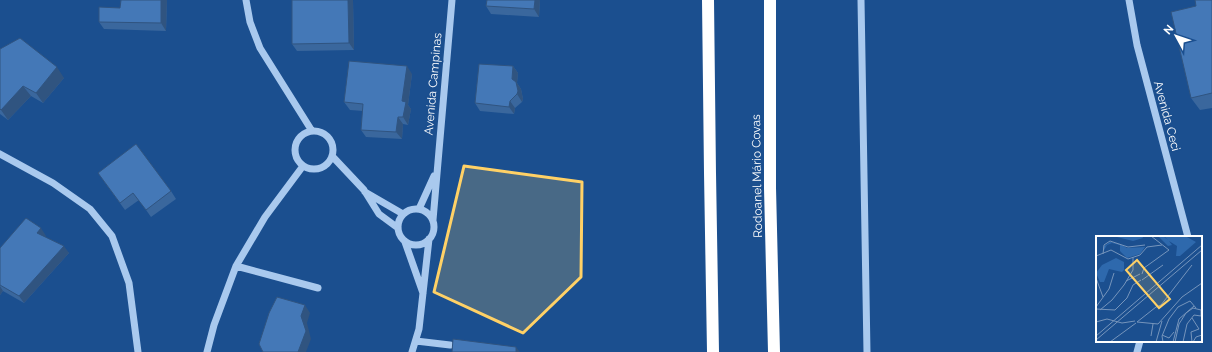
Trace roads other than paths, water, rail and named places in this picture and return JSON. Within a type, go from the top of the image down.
[{"type":"highway","points":[[708,0],[713,352]]},
{"type":"highway","name":"Rodoanel Mário Covas","points":[[770,0],[770,172],[774,352]]},
{"type":"street","points":[[246,0],[250,22],[260,48],[312,131]]},
{"type":"street","name":"Avenida Campinas","points":[[433,220],[436,170],[452,0]]},
{"type":"street","points":[[861,0],[867,352]]},
{"type":"street","name":"Avenida Ceci","points":[[1129,0],[1137,45],[1188,236]]},
{"type":"street","points":[[312,131],[321,132],[329,138],[333,147],[332,156],[327,164],[320,168],[311,169],[303,166],[296,159],[294,150],[297,141],[303,134],[312,131]]},
{"type":"street","points":[[0,154],[54,183],[90,209],[112,236],[130,283],[138,352]]},
{"type":"street","points":[[332,156],[364,190],[379,214],[398,228]]},
{"type":"street","points":[[207,352],[214,325],[236,266],[265,217],[303,166]]},
{"type":"street","name":"Avenida Campinas","points":[[419,209],[436,170]]},
{"type":"street","points":[[364,190],[403,214]]},
{"type":"street","points":[[412,352],[419,329],[424,295],[429,239],[434,230],[433,220],[427,212],[419,209],[410,209],[403,214],[399,221],[398,228],[400,236],[405,242],[424,295]]},
{"type":"street","points":[[405,242],[413,245],[422,244],[429,239]]},
{"type":"street","points":[[236,266],[318,288]]},
{"type":"street","points":[[416,341],[450,345]]},
{"type":"street","points":[[1137,352],[1140,342]]}]
